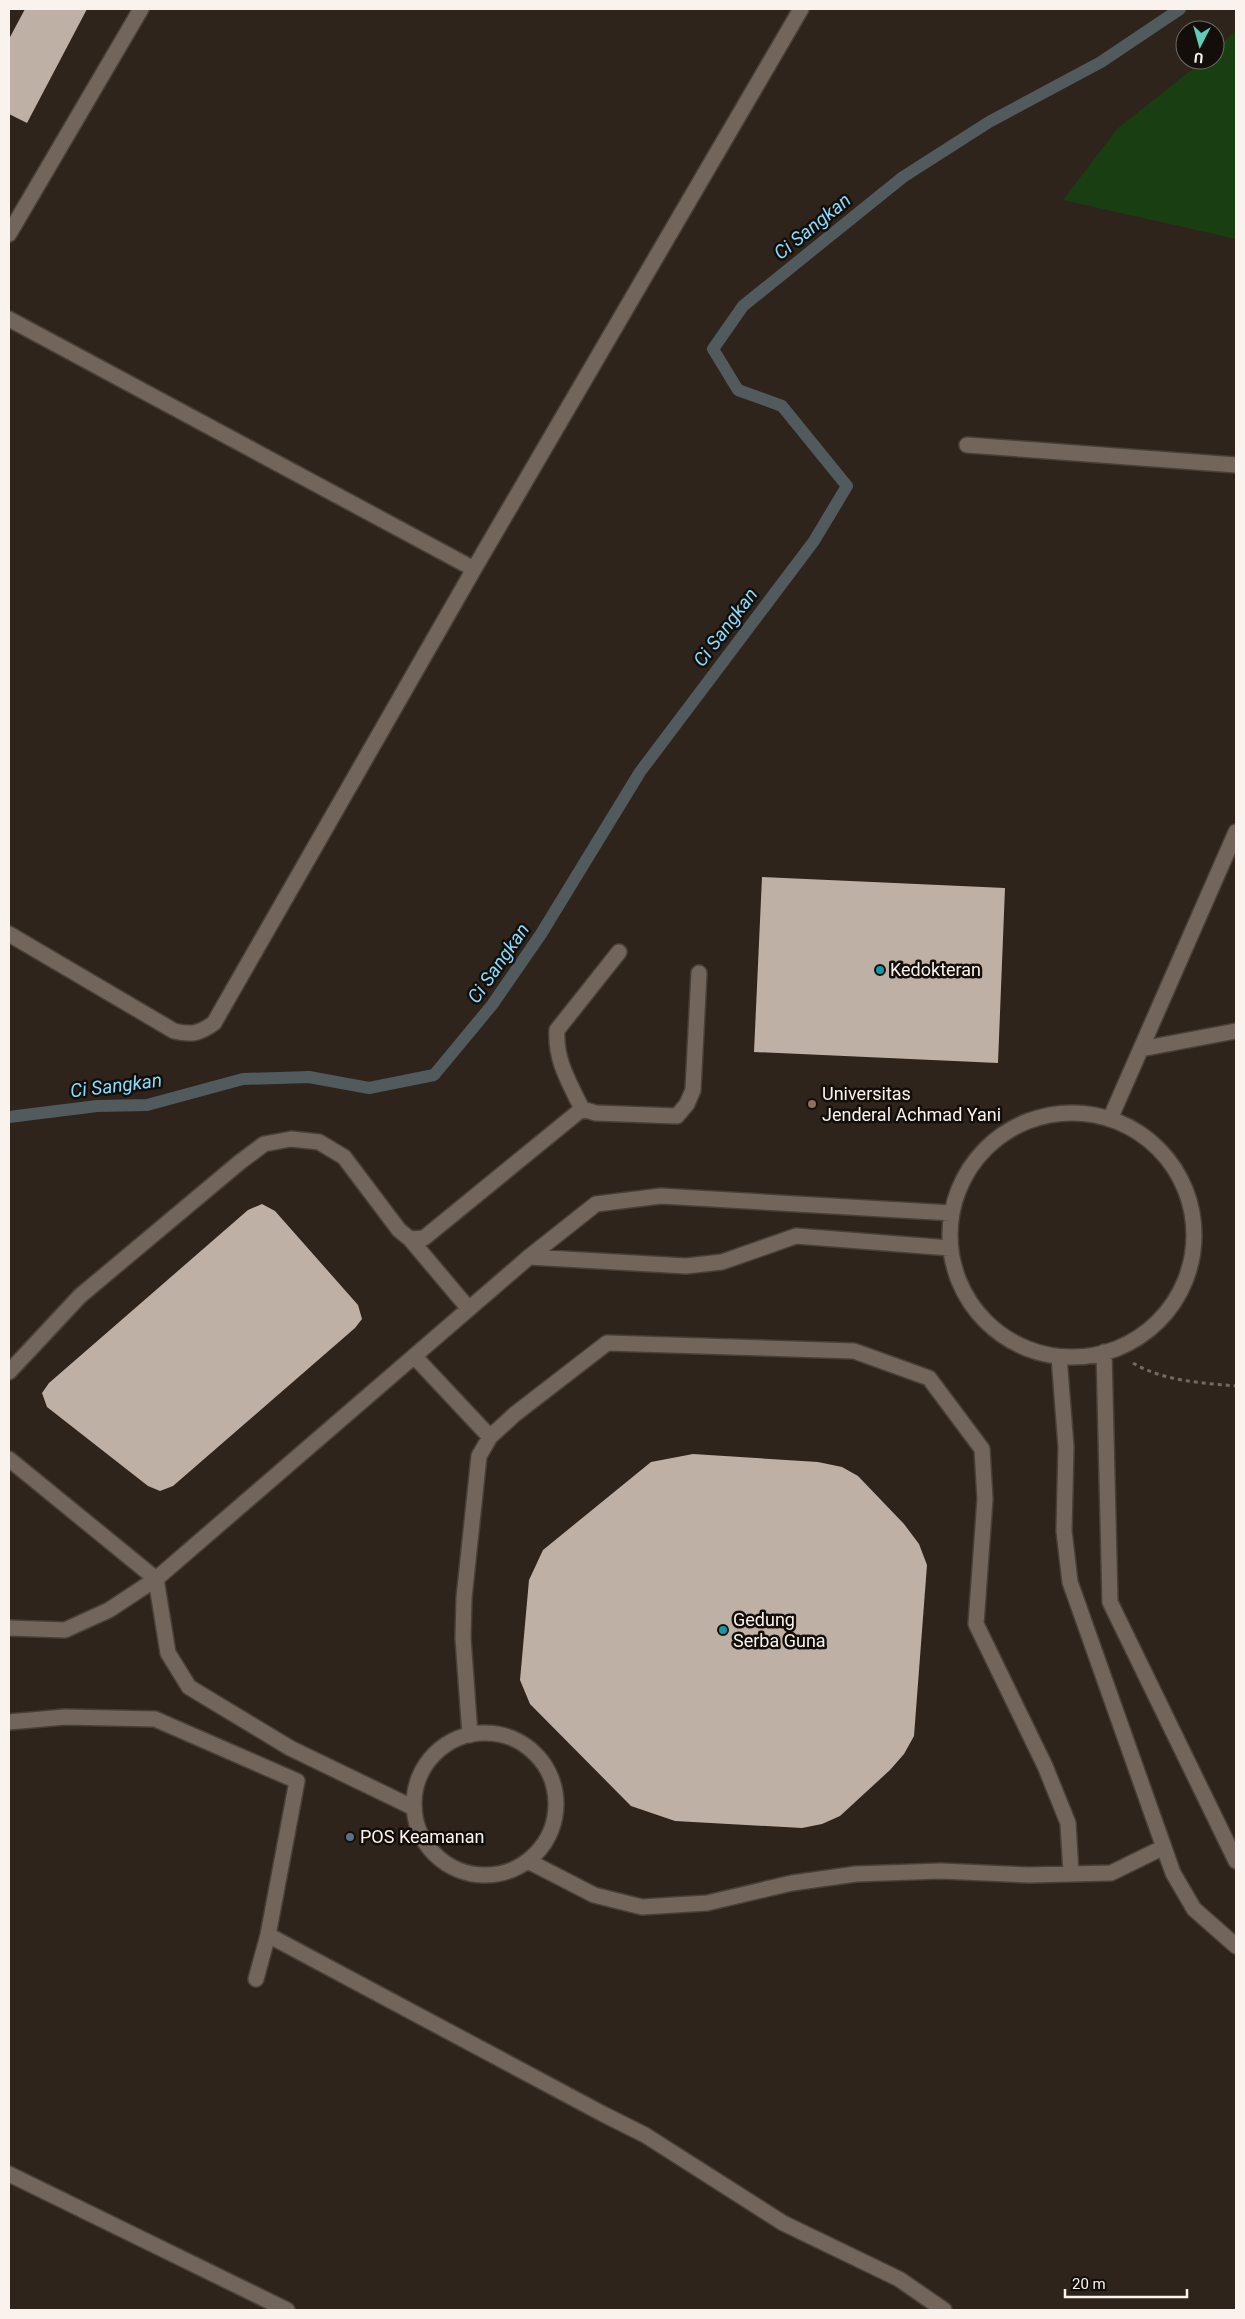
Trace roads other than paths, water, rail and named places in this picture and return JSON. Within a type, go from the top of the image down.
[{"type":"street","points":[[9,234],[141,9]]},
{"type":"street","points":[[9,934],[174,1030],[189,1035],[202,1032],[214,1023],[474,570],[801,9]]},
{"type":"street","points":[[9,319],[474,570]]},
{"type":"street","points":[[967,445],[1236,465]]},
{"type":"street","points":[[1110,1119],[1236,832]]},
{"type":"street","points":[[619,952],[557,1030],[556,1046],[559,1060],[582,1109],[596,1113],[677,1116],[687,1104],[693,1090],[699,973]]},
{"type":"street","points":[[1142,1049],[1236,1031]]},
{"type":"street","points":[[410,1239],[424,1238],[582,1109]]},
{"type":"street","points":[[1057,1114],[1084,1114],[1110,1119],[1134,1131],[1155,1147],[1173,1167],[1185,1190],[1193,1215],[1194,1242],[1189,1270],[1178,1296],[1162,1319],[1140,1337],[1109,1351],[1086,1357],[1059,1356],[1031,1350],[1006,1338],[985,1322],[967,1300],[956,1275],[950,1248],[950,1221],[952,1213],[956,1194],[968,1170],[985,1148],[1007,1132],[1030,1120],[1057,1114]]},
{"type":"street","points":[[9,1372],[80,1296],[240,1162],[264,1144],[291,1139],[319,1142],[344,1157],[400,1230],[410,1239],[469,1309]]},
{"type":"street","points":[[12,1626],[65,1630],[109,1610],[156,1579],[529,1257],[596,1204],[661,1196],[952,1213]]},
{"type":"street","points":[[529,1257],[686,1266],[722,1262],[796,1236],[950,1248]]},
{"type":"street","points":[[470,1735],[463,1638],[464,1598],[479,1456],[490,1437],[515,1414],[607,1343],[854,1351],[928,1378],[982,1449],[985,1499],[976,1624],[1045,1766],[1068,1823],[1071,1873]]},
{"type":"street","points":[[1109,1351],[1110,1602],[1236,1861]]},
{"type":"street","points":[[414,1356],[490,1437]]},
{"type":"street","points":[[1059,1356],[1066,1447],[1064,1532],[1070,1582],[1162,1848],[1173,1873],[1194,1909],[1236,1946]]},
{"type":"street","points":[[9,1459],[156,1579],[168,1653],[189,1687],[290,1748],[414,1808]]},
{"type":"street","points":[[9,1722],[65,1717],[155,1719],[297,1781],[268,1935],[256,1979]]},
{"type":"street","points":[[492,1734],[518,1742],[530,1749],[544,1764],[554,1784],[557,1805],[553,1827],[543,1846],[528,1861],[508,1872],[487,1876],[465,1872],[445,1863],[429,1848],[418,1829],[414,1808],[416,1786],[425,1766],[447,1745],[454,1740],[470,1735],[492,1734]]},
{"type":"street","points":[[528,1861],[594,1895],[642,1907],[706,1903],[792,1883],[856,1874],[941,1872],[1029,1875],[1111,1873],[1162,1848]]},
{"type":"street","points":[[268,1935],[603,2114],[646,2135],[782,2223],[898,2279],[944,2310]]},
{"type":"street","points":[[9,2174],[287,2310]]},
{"type":"waterway","name":"Ci Sangkan","points":[[9,1117],[97,1106],[147,1105],[243,1079],[309,1077],[369,1088],[434,1075],[492,1005],[541,934],[640,772],[814,541],[847,486],[782,406],[738,390],[713,349],[743,306],[903,177],[989,122],[1101,62],[1180,9]]},
{"type":"place","name":"Kedokteran","points":[[880,970]]},
{"type":"place","name":"Universitas Jenderal Achmad Yani","points":[[812,1104]]},
{"type":"place","name":"Gedung Serba Guna","points":[[723,1630]]},
{"type":"place","name":"POS Keamanan","points":[[350,1837]]}]
